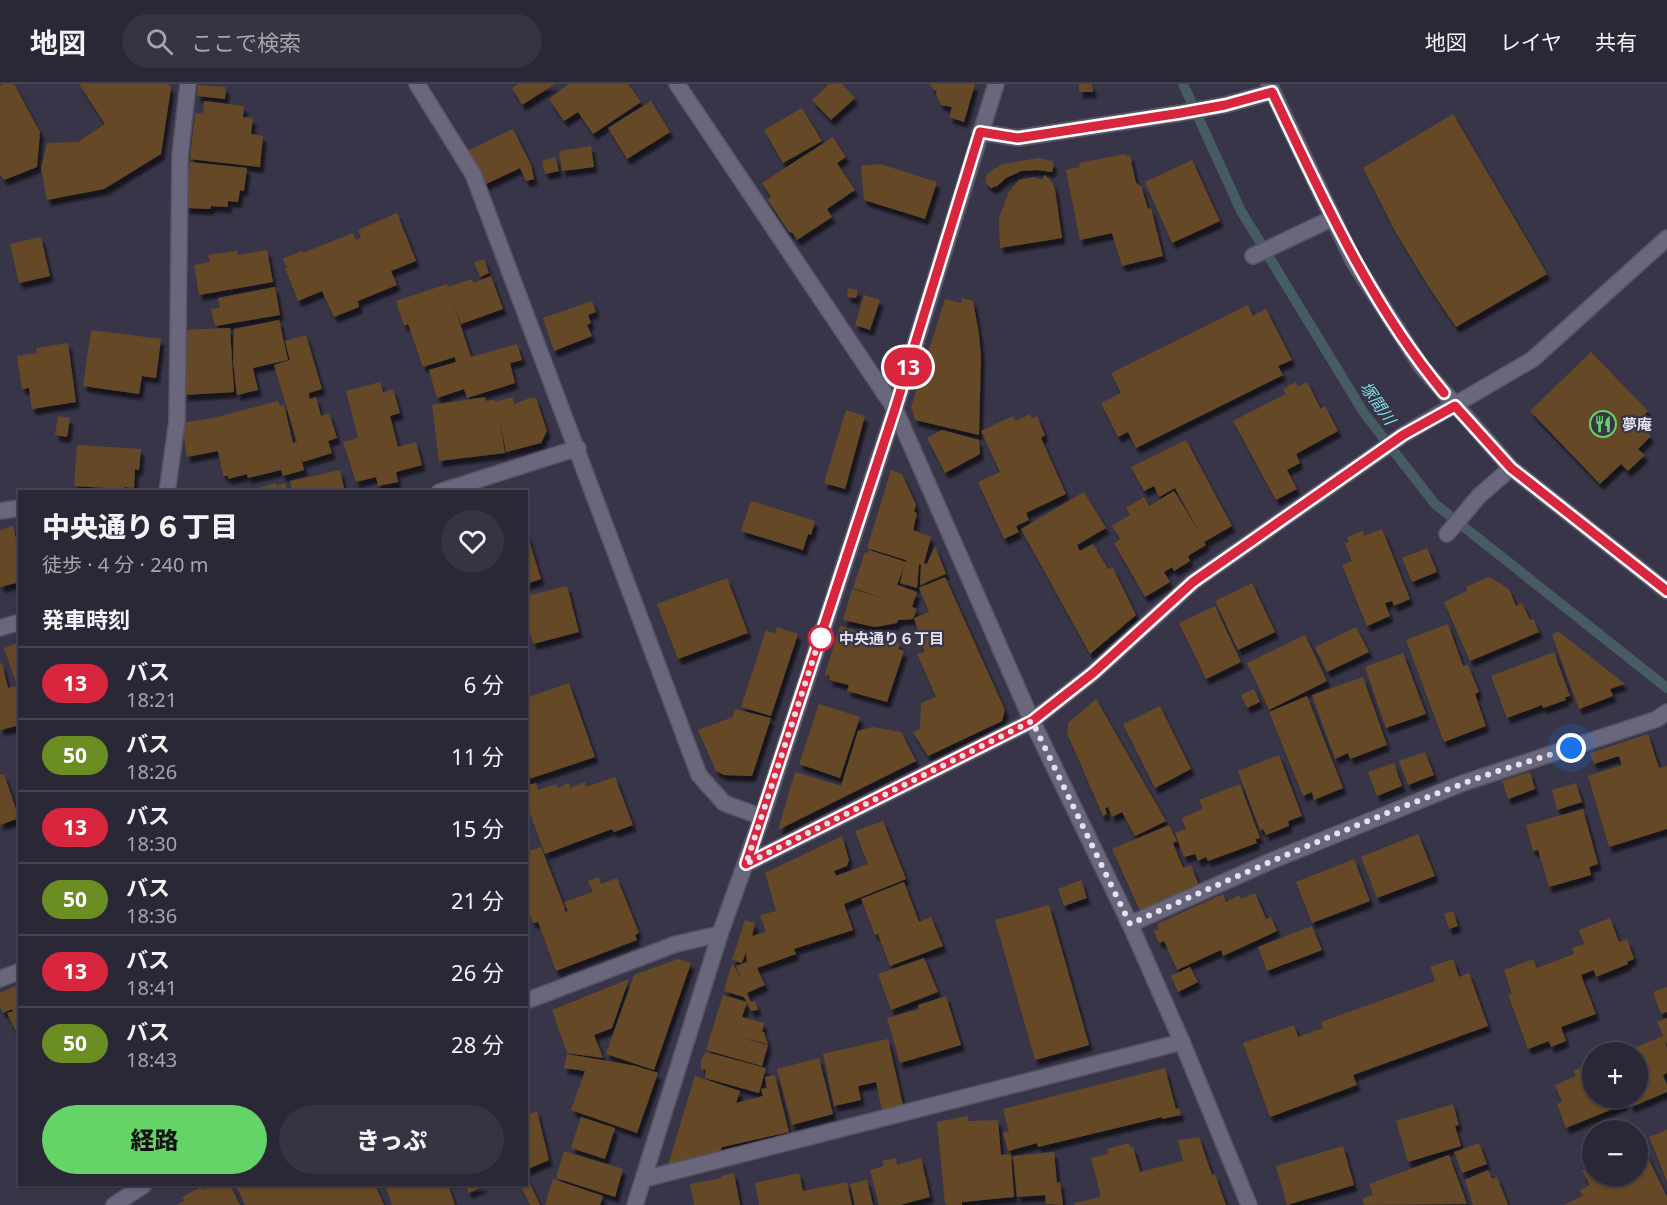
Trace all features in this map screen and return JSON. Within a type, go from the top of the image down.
[{"type":"street","points":[[167,490],[177,421],[180,156],[188,84]]},
{"type":"street","points":[[417,84],[473,174],[578,448],[699,775],[724,803],[762,817]]},
{"type":"street","points":[[677,84],[895,409],[1032,721],[1130,924],[1182,1042],[1249,1205]]},
{"type":"street","points":[[635,1205],[720,934],[762,817],[895,409],[996,84]]},
{"type":"street","points":[[980,132],[1018,138],[1225,105],[1271,88],[1354,262],[1421,366],[1511,468],[1667,591]]},
{"type":"street","points":[[1253,256],[1333,218]]},
{"type":"street","points":[[746,864],[1032,721],[1093,673],[1193,582],[1403,435],[1533,359],[1667,238]]},
{"type":"street","points":[[445,490],[578,448]]},
{"type":"street","points":[[1447,534],[1479,496],[1511,468]]},
{"type":"street","points":[[0,511],[18,508]]},
{"type":"street","points":[[0,628],[18,623]]},
{"type":"street","points":[[1130,924],[1271,861],[1463,783],[1657,719],[1667,712]]},
{"type":"street","points":[[528,1000],[676,944],[720,934]]},
{"type":"street","points":[[0,979],[18,972]]},
{"type":"street","points":[[644,1179],[1182,1042]]},
{"type":"street","points":[[114,1205],[142,1186]]},
{"type":"building","points":[[14,84],[40,132],[37,167],[4,180],[0,174],[0,86]]},
{"type":"building","points":[[79,84],[168,84],[171,88],[161,154],[104,189],[47,200],[41,168],[47,143],[78,142],[105,124]]},
{"type":"building","points":[[518,84],[555,84],[522,105],[512,88]]},
{"type":"building","points":[[569,84],[628,84],[641,102],[593,134],[578,112],[564,121],[549,99]]},
{"type":"building","points":[[829,84],[842,84],[855,98],[831,120],[812,100]]},
{"type":"building","points":[[930,84],[975,84],[964,122],[949,117],[952,107],[941,105],[937,91]]},
{"type":"building","points":[[1079,84],[1092,84],[1093,92],[1079,92]]},
{"type":"building","points":[[198,85],[226,87],[225,99],[197,96]]},
{"type":"building","points":[[204,101],[244,106],[243,117],[253,118],[251,134],[263,136],[260,167],[190,159],[195,113],[203,114]]},
{"type":"building","points":[[651,101],[670,132],[627,159],[608,128]]},
{"type":"building","points":[[802,108],[822,141],[783,163],[764,130]]},
{"type":"building","points":[[1453,114],[1547,274],[1456,327],[1396,233],[1363,168]]},
{"type":"building","points":[[513,129],[531,165],[534,179],[526,181],[520,168],[484,185],[467,151]]},
{"type":"building","points":[[833,137],[846,157],[837,163],[855,190],[827,209],[832,217],[797,240],[767,199],[771,197],[762,183]]},
{"type":"building","points":[[591,146],[594,167],[562,171],[559,151]]},
{"type":"building","points":[[1125,154],[1125,156],[1130,155],[1136,183],[1141,186],[1148,209],[1151,208],[1163,256],[1122,266],[1112,233],[1080,240],[1066,170],[1080,167],[1079,163]]},
{"type":"building","points":[[555,157],[559,171],[545,174],[542,161]]},
{"type":"building","points":[[1039,158],[1052,161],[1054,165],[1052,172],[1021,171],[991,188],[985,182],[987,174],[1002,164]]},
{"type":"building","points":[[1192,160],[1220,221],[1172,243],[1145,182]]},
{"type":"building","points":[[190,162],[247,168],[244,191],[240,190],[238,202],[228,201],[228,207],[211,206],[211,209],[186,208],[186,172],[189,173]]},
{"type":"building","points":[[880,164],[937,182],[925,219],[864,200],[861,166]]},
{"type":"building","points":[[1045,175],[1055,189],[1062,238],[1000,248],[999,218],[1009,192],[1019,180],[1034,177],[1041,180]]},
{"type":"building","points":[[397,213],[416,261],[391,271],[397,285],[358,301],[359,307],[334,317],[322,291],[298,301],[285,268],[292,265],[286,267],[283,259],[353,233],[356,240],[361,237],[358,230]]},
{"type":"building","points":[[41,237],[50,276],[19,283],[10,244]]},
{"type":"building","points":[[267,250],[273,282],[199,295],[194,265],[210,262],[208,255],[237,251],[238,255]]},
{"type":"building","points":[[484,259],[489,273],[480,277],[474,262]]},
{"type":"building","points":[[491,276],[503,309],[461,324],[453,302],[471,357],[517,344],[522,360],[510,363],[515,383],[467,398],[464,389],[437,398],[429,370],[456,362],[455,357],[423,367],[408,324],[404,326],[396,301],[447,284],[448,287],[472,279],[473,283]]},
{"type":"building","points":[[275,287],[280,315],[215,326],[211,309],[220,308],[218,298]]},
{"type":"building","points":[[848,288],[858,290],[856,298],[847,297]]},
{"type":"building","points":[[864,295],[880,300],[870,330],[855,325]]},
{"type":"building","points":[[962,298],[973,301],[979,334],[981,356],[979,435],[915,420],[911,407],[945,299],[961,303]]},
{"type":"building","points":[[592,301],[596,312],[588,315],[591,323],[587,325],[592,336],[554,351],[543,318]]},
{"type":"building","points":[[1248,305],[1253,316],[1266,309],[1292,360],[1278,366],[1283,375],[1136,448],[1128,432],[1118,437],[1101,403],[1121,393],[1111,373]]},
{"type":"building","points":[[279,320],[288,360],[253,368],[258,390],[237,395],[233,361],[234,329]]},
{"type":"building","points":[[230,328],[234,392],[184,395],[180,330]]},
{"type":"building","points":[[91,330],[161,339],[156,378],[142,376],[139,394],[83,386]]},
{"type":"building","points":[[306,335],[322,389],[309,393],[309,396],[310,399],[316,397],[321,416],[329,413],[337,438],[328,441],[332,453],[303,462],[300,453],[304,470],[283,476],[281,470],[248,478],[247,474],[228,479],[228,476],[223,476],[218,451],[187,457],[182,423],[213,418],[278,401],[280,406],[284,405],[293,443],[297,442],[274,365],[290,360],[285,341]]},
{"type":"building","points":[[68,343],[76,402],[32,409],[29,388],[22,389],[17,356],[37,353],[36,348]]},
{"type":"building","points":[[1591,352],[1648,411],[1637,422],[1651,436],[1638,449],[1645,455],[1628,471],[1621,464],[1600,484],[1530,411]]},
{"type":"building","points":[[380,382],[383,392],[393,389],[400,413],[390,416],[398,447],[416,442],[422,465],[396,472],[398,482],[378,486],[376,477],[356,482],[343,442],[358,438],[346,391]]},
{"type":"building","points":[[1296,382],[1298,387],[1307,382],[1321,409],[1325,406],[1338,431],[1296,454],[1300,463],[1287,470],[1297,489],[1276,500],[1233,421],[1286,394],[1283,389]]},
{"type":"building","points":[[485,397],[486,401],[495,400],[495,402],[513,397],[514,404],[536,398],[547,431],[541,443],[506,452],[499,416],[505,453],[439,461],[432,405]]},
{"type":"building","points":[[846,410],[865,416],[845,489],[824,483]]},
{"type":"building","points":[[1030,414],[1032,418],[1037,416],[1045,435],[1041,438],[1066,494],[1026,513],[1029,520],[1016,526],[1019,532],[1004,539],[978,482],[1000,472],[981,431],[1013,416],[1016,421]]},
{"type":"building","points":[[58,416],[70,418],[67,437],[55,435]]},
{"type":"building","points":[[942,430],[979,440],[980,454],[945,473],[927,438]]},
{"type":"building","points":[[1186,440],[1232,526],[1204,542],[1206,545],[1188,556],[1190,561],[1174,571],[1172,567],[1164,572],[1170,582],[1145,597],[1114,543],[1120,539],[1112,526],[1130,515],[1126,508],[1144,497],[1149,506],[1174,491],[1200,533],[1175,488],[1159,497],[1154,486],[1144,491],[1131,467]]},
{"type":"building","points":[[77,445],[141,449],[139,470],[135,469],[134,488],[74,486]]},
{"type":"building","points":[[340,470],[345,490],[292,490],[290,481]]},
{"type":"building","points":[[891,470],[902,474],[916,505],[914,512],[917,513],[913,530],[931,537],[924,563],[927,564],[935,546],[946,574],[920,585],[921,565],[919,564],[917,588],[900,583],[904,566],[897,585],[917,592],[912,607],[917,609],[913,619],[898,620],[897,623],[875,627],[843,620],[852,589],[886,599],[853,588],[865,552],[868,553],[869,550],[906,562],[906,560],[867,548]]},
{"type":"building","points":[[276,483],[277,486],[285,483],[287,490],[251,490]]},
{"type":"building","points":[[1084,492],[1106,528],[1077,545],[1080,551],[1093,544],[1108,569],[1113,568],[1136,615],[1090,654],[1021,529]]},
{"type":"building","points":[[751,501],[815,521],[803,550],[741,531]]},
{"type":"building","points":[[13,526],[18,547],[18,582],[0,587],[0,530]]},
{"type":"building","points":[[1382,529],[1410,599],[1394,606],[1392,601],[1385,603],[1390,616],[1367,626],[1342,565],[1352,561],[1345,543],[1349,542],[1347,537],[1363,531],[1364,536]]},
{"type":"building","points":[[528,537],[541,579],[528,583]]},
{"type":"building","points":[[1427,548],[1437,572],[1412,582],[1402,558]]},
{"type":"building","points":[[945,577],[1005,710],[1002,721],[928,756],[913,732],[920,729],[921,703],[936,697],[917,654],[925,652],[914,618],[929,612],[919,588]]},
{"type":"building","points":[[1489,577],[1509,589],[1516,606],[1522,603],[1539,632],[1470,661],[1444,602],[1467,591],[1466,587]]},
{"type":"building","points":[[727,578],[748,633],[678,659],[657,604]]},
{"type":"building","points":[[1252,583],[1275,632],[1238,650],[1215,601]]},
{"type":"building","points":[[567,586],[579,632],[533,644],[528,625],[528,596]]},
{"type":"building","points":[[1215,606],[1241,662],[1206,679],[1179,623]]},
{"type":"building","points":[[1448,624],[1463,666],[1468,665],[1479,692],[1475,694],[1486,726],[1444,742],[1406,640]]},
{"type":"building","points":[[840,626],[900,643],[898,649],[904,651],[887,702],[847,691],[849,685],[829,680],[830,676],[825,674]]},
{"type":"building","points":[[777,627],[798,634],[771,716],[741,707],[766,630],[775,634]]},
{"type":"building","points":[[1356,627],[1369,652],[1327,672],[1315,647]]},
{"type":"building","points":[[1558,631],[1625,684],[1610,689],[1613,696],[1579,709],[1552,635]]},
{"type":"building","points":[[1305,635],[1327,681],[1269,710],[1247,663]]},
{"type":"building","points":[[18,643],[18,688],[4,648]]},
{"type":"building","points":[[1554,652],[1570,696],[1565,697],[1566,700],[1543,708],[1542,705],[1507,718],[1491,676]]},
{"type":"building","points":[[1403,653],[1426,714],[1386,728],[1365,667]]},
{"type":"building","points":[[2,663],[8,688],[15,686],[18,694],[18,726],[0,730],[0,664]]},
{"type":"building","points":[[1363,677],[1387,745],[1350,759],[1348,753],[1335,759],[1312,695]]},
{"type":"building","points":[[569,683],[595,757],[528,779],[528,697]]},
{"type":"building","points":[[1254,689],[1260,702],[1247,708],[1241,695]]},
{"type":"building","points":[[1307,696],[1343,788],[1314,800],[1312,792],[1303,796],[1269,712]]},
{"type":"building","points":[[1096,699],[1166,821],[1135,836],[1122,812],[1112,817],[1108,807],[1105,808],[1107,814],[1103,816],[1067,733],[1068,723]]},
{"type":"building","points":[[819,704],[860,717],[840,778],[799,764]]},
{"type":"building","points":[[1160,706],[1191,769],[1155,788],[1123,724]]},
{"type":"building","points":[[735,709],[771,718],[752,776],[724,775],[716,771],[698,730],[733,717]]},
{"type":"building","points":[[872,727],[901,732],[916,761],[778,830],[795,772],[841,786],[858,731]]},
{"type":"building","points":[[1648,734],[1659,768],[1667,766],[1667,829],[1609,847],[1588,776],[1622,765],[1619,756],[1594,764],[1590,753]]},
{"type":"building","points":[[1425,752],[1434,775],[1408,785],[1399,761]]},
{"type":"building","points":[[1279,755],[1302,816],[1288,821],[1289,826],[1266,835],[1263,829],[1260,830],[1238,771]]},
{"type":"building","points":[[1394,763],[1402,786],[1377,796],[1368,772]]},
{"type":"building","points":[[1530,772],[1535,789],[1508,799],[1502,781]]},
{"type":"building","points":[[4,774],[18,818],[0,825],[0,775]]},
{"type":"building","points":[[615,777],[633,825],[614,832],[612,829],[545,854],[528,808],[528,785],[536,783],[538,790],[556,784],[558,788],[569,783],[570,788],[585,782],[586,787]]},
{"type":"building","points":[[1576,783],[1582,802],[1557,810],[1552,790]]},
{"type":"building","points":[[1240,784],[1260,838],[1255,839],[1257,843],[1208,861],[1206,857],[1198,861],[1195,854],[1184,857],[1175,833],[1186,829],[1182,818],[1203,809],[1199,800]]},
{"type":"building","points":[[1583,809],[1598,864],[1589,867],[1591,875],[1549,887],[1538,850],[1533,851],[1526,825]]},
{"type":"building","points":[[883,821],[906,879],[844,904],[853,930],[794,949],[796,954],[757,968],[765,985],[747,993],[751,1002],[755,1001],[758,1010],[751,1011],[744,997],[724,991],[732,963],[742,980],[736,966],[747,962],[746,952],[742,963],[732,960],[745,920],[755,923],[752,936],[766,932],[760,915],[776,911],[765,873],[842,836],[849,860],[847,866],[834,871],[836,876],[868,864],[855,831]]},
{"type":"building","points":[[1169,825],[1177,841],[1173,843],[1183,868],[1191,865],[1199,886],[1140,911],[1112,849]]},
{"type":"building","points":[[1418,834],[1435,876],[1377,898],[1361,857]]},
{"type":"building","points":[[541,847],[565,912],[568,911],[564,902],[593,892],[588,881],[599,877],[601,884],[617,878],[639,933],[635,935],[637,940],[556,971],[538,922],[533,923],[528,911],[528,851]]},
{"type":"building","points":[[1354,859],[1370,901],[1312,923],[1296,882]]},
{"type":"building","points":[[1081,880],[1087,898],[1064,906],[1058,889]]},
{"type":"building","points":[[904,882],[919,922],[931,917],[943,946],[890,966],[861,899]]},
{"type":"building","points":[[1255,893],[1266,919],[1271,917],[1277,931],[1223,956],[1221,950],[1177,970],[1164,941],[1159,943],[1154,931],[1159,929],[1157,924],[1223,894],[1226,902],[1239,895],[1241,899]]},
{"type":"building","points":[[1049,905],[1089,1045],[1035,1060],[995,920]]},
{"type":"building","points":[[1453,911],[1458,926],[1449,929],[1444,914]]},
{"type":"building","points":[[1610,918],[1619,942],[1627,939],[1634,959],[1627,962],[1628,964],[1596,977],[1594,970],[1581,975],[1596,1014],[1561,1027],[1566,1041],[1551,1047],[1549,1041],[1528,1049],[1508,995],[1512,994],[1504,970],[1533,959],[1537,968],[1574,954],[1572,948],[1584,944],[1579,930]]},
{"type":"building","points":[[1312,926],[1322,950],[1267,971],[1258,947]]},
{"type":"building","points":[[924,958],[938,992],[891,1010],[878,974]]},
{"type":"building","points":[[678,959],[691,963],[654,1070],[606,1054],[634,975]]},
{"type":"building","points":[[1453,959],[1459,977],[1469,973],[1488,1026],[1353,1075],[1357,1085],[1270,1117],[1243,1043],[1294,1025],[1298,1037],[1323,1028],[1321,1022],[1435,981],[1430,967]]},
{"type":"building","points":[[1190,967],[1198,982],[1178,992],[1171,976]]},
{"type":"building","points":[[629,979],[612,1028],[594,1035],[603,1058],[567,1053],[552,1010]]},
{"type":"building","points":[[18,985],[18,1035],[7,1013],[13,1011],[12,1009],[3,1013],[0,1006],[0,993]]},
{"type":"building","points":[[1667,987],[1667,1012],[1661,1014],[1653,992]]},
{"type":"building","points":[[723,995],[747,1002],[742,1017],[764,1023],[762,1032],[768,1044],[734,1036],[768,1045],[762,1066],[706,1050]]},
{"type":"building","points":[[946,996],[961,1045],[900,1063],[887,1018],[919,1009],[918,1005]]},
{"type":"building","points":[[1667,1018],[1667,1045],[1657,1022]]},
{"type":"building","points":[[1663,1036],[1667,1048],[1667,1073],[1663,1075],[1667,1092],[1648,1100],[1648,1042]]},
{"type":"building","points":[[888,1039],[903,1105],[882,1110],[876,1082],[858,1086],[861,1100],[834,1106],[823,1054]]},
{"type":"building","points":[[706,1052],[766,1068],[759,1093],[705,1078],[706,1070],[701,1069],[701,1060]]},
{"type":"building","points":[[567,1054],[636,1066],[658,1073],[637,1133],[571,1110],[585,1071],[564,1068]]},
{"type":"building","points":[[819,1058],[833,1114],[792,1125],[777,1069]]},
{"type":"building","points":[[1582,1067],[1582,1108],[1615,1108],[1566,1128],[1557,1104],[1562,1102],[1555,1085],[1576,1076],[1573,1071]]},
{"type":"building","points":[[1165,1068],[1176,1109],[1179,1108],[1181,1115],[1162,1119],[1162,1117],[1038,1147],[1037,1143],[1008,1151],[1003,1133],[1009,1132],[1003,1109]]},
{"type":"building","points":[[775,1075],[789,1132],[722,1147],[719,1155],[668,1165],[695,1076],[740,1091],[736,1103],[763,1096],[761,1089],[767,1088],[765,1077]]},
{"type":"building","points":[[1453,1104],[1459,1125],[1455,1126],[1461,1146],[1408,1162],[1396,1121]]},
{"type":"building","points":[[537,1111],[549,1160],[528,1169],[528,1112],[529,1114]]},
{"type":"building","points":[[968,1116],[968,1121],[998,1120],[1001,1155],[1011,1154],[1014,1197],[962,1202],[962,1205],[945,1203],[937,1122]]},
{"type":"building","points":[[581,1117],[615,1128],[605,1159],[571,1148]]},
{"type":"building","points":[[1667,1130],[1667,1181],[1649,1137]]},
{"type":"building","points":[[1199,1137],[1212,1175],[1215,1174],[1226,1205],[1075,1205],[1074,1203],[1101,1197],[1091,1158],[1108,1154],[1107,1149],[1129,1143],[1130,1147],[1133,1147],[1140,1172],[1183,1161],[1178,1140]]},
{"type":"building","points":[[1479,1143],[1487,1164],[1462,1173],[1454,1152]]},
{"type":"building","points":[[1343,1146],[1354,1185],[1287,1205],[1276,1166]]},
{"type":"building","points":[[564,1151],[623,1169],[615,1197],[556,1178]]},
{"type":"building","points":[[1054,1152],[1057,1183],[1060,1182],[1063,1205],[1046,1204],[1045,1195],[1017,1197],[1013,1156]]},
{"type":"building","points":[[1449,1155],[1467,1204],[1364,1205],[1362,1199],[1373,1195],[1369,1184]]},
{"type":"building","points":[[896,1158],[897,1165],[921,1158],[930,1197],[900,1205],[879,1205],[870,1170],[884,1166],[882,1161]]},
{"type":"building","points":[[1648,1158],[1667,1197],[1667,1205],[1564,1205],[1583,1196],[1580,1190],[1588,1186],[1648,1186]]},
{"type":"building","points":[[1488,1170],[1492,1179],[1497,1177],[1508,1205],[1473,1205],[1465,1180]]},
{"type":"building","points":[[734,1173],[740,1205],[694,1205],[690,1184],[722,1178],[721,1176]]},
{"type":"building","points":[[799,1173],[803,1191],[847,1182],[852,1205],[759,1205],[755,1183]]},
{"type":"building","points":[[528,1179],[540,1205],[530,1205],[520,1186],[528,1186]]},
{"type":"building","points":[[553,1179],[603,1196],[600,1205],[545,1205]]},
{"type":"building","points":[[867,1180],[873,1205],[855,1205],[850,1184]]},
{"type":"building","points":[[209,1186],[230,1186],[240,1205],[176,1205],[185,1201],[182,1197],[201,1187],[202,1190]]},
{"type":"building","points":[[236,1186],[284,1186],[285,1188],[290,1186],[375,1186],[384,1205],[245,1205]]},
{"type":"building","points":[[385,1186],[448,1186],[455,1205],[392,1205]]},
{"type":"building","points":[[466,1186],[484,1186],[469,1193]]},
{"type":"waterway","name":"塚間川","points":[[1183,84],[1241,211],[1364,413],[1435,504],[1667,688]]},
{"type":"bus line","name":"13","points":[[1444,393],[1421,366],[1354,262],[1272,92],[1225,105],[1181,113],[1018,138],[980,132],[895,409],[746,864],[1032,721],[1093,673],[1193,582],[1403,435],[1455,406],[1511,468],[1667,591]]},
{"type":"place","name":"夢庵","points":[[1603,424]]},
{"type":"place","name":"中央通り６丁目","points":[[821,638]]},
{"type":"route","points":[[821,638],[821,635],[746,864],[1032,721],[1130,924],[1271,861],[1463,783],[1571,748]]}]
